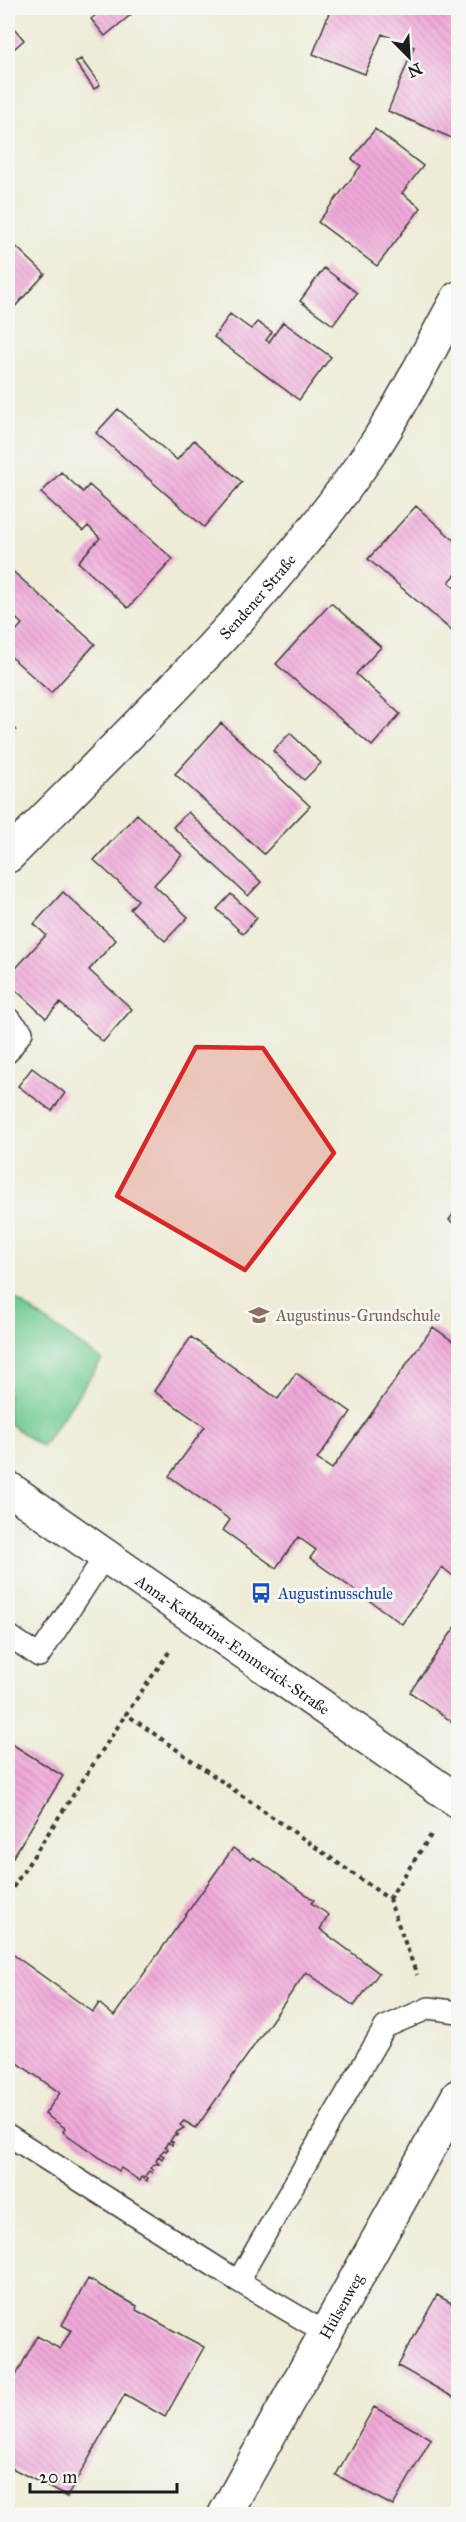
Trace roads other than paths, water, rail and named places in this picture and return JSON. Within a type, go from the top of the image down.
[{"type":"street","name":"Sendener Straße","points":[[8,856],[182,680],[294,554],[377,442],[459,298]]},
{"type":"street","name":"Anna-Katharina-Emmerick-Straße","points":[[8,1488],[457,1800]]},
{"type":"street","name":"Hülsenweg","points":[[225,2514],[459,2096]]},
{"type":"lane","points":[[8,1018],[22,1032],[8,1053]]},
{"type":"lane","points":[[8,1635],[39,1656],[105,1556]]},
{"type":"lane","points":[[238,2281],[385,2027],[429,2008],[459,2012]]},
{"type":"lane","points":[[8,2134],[238,2281],[326,2333]]},
{"type":"place","name":"Augustinus-Grundschule","points":[[259,1315]]},
{"type":"place","name":"Augustinusschule","points":[[261,1593]]}]
